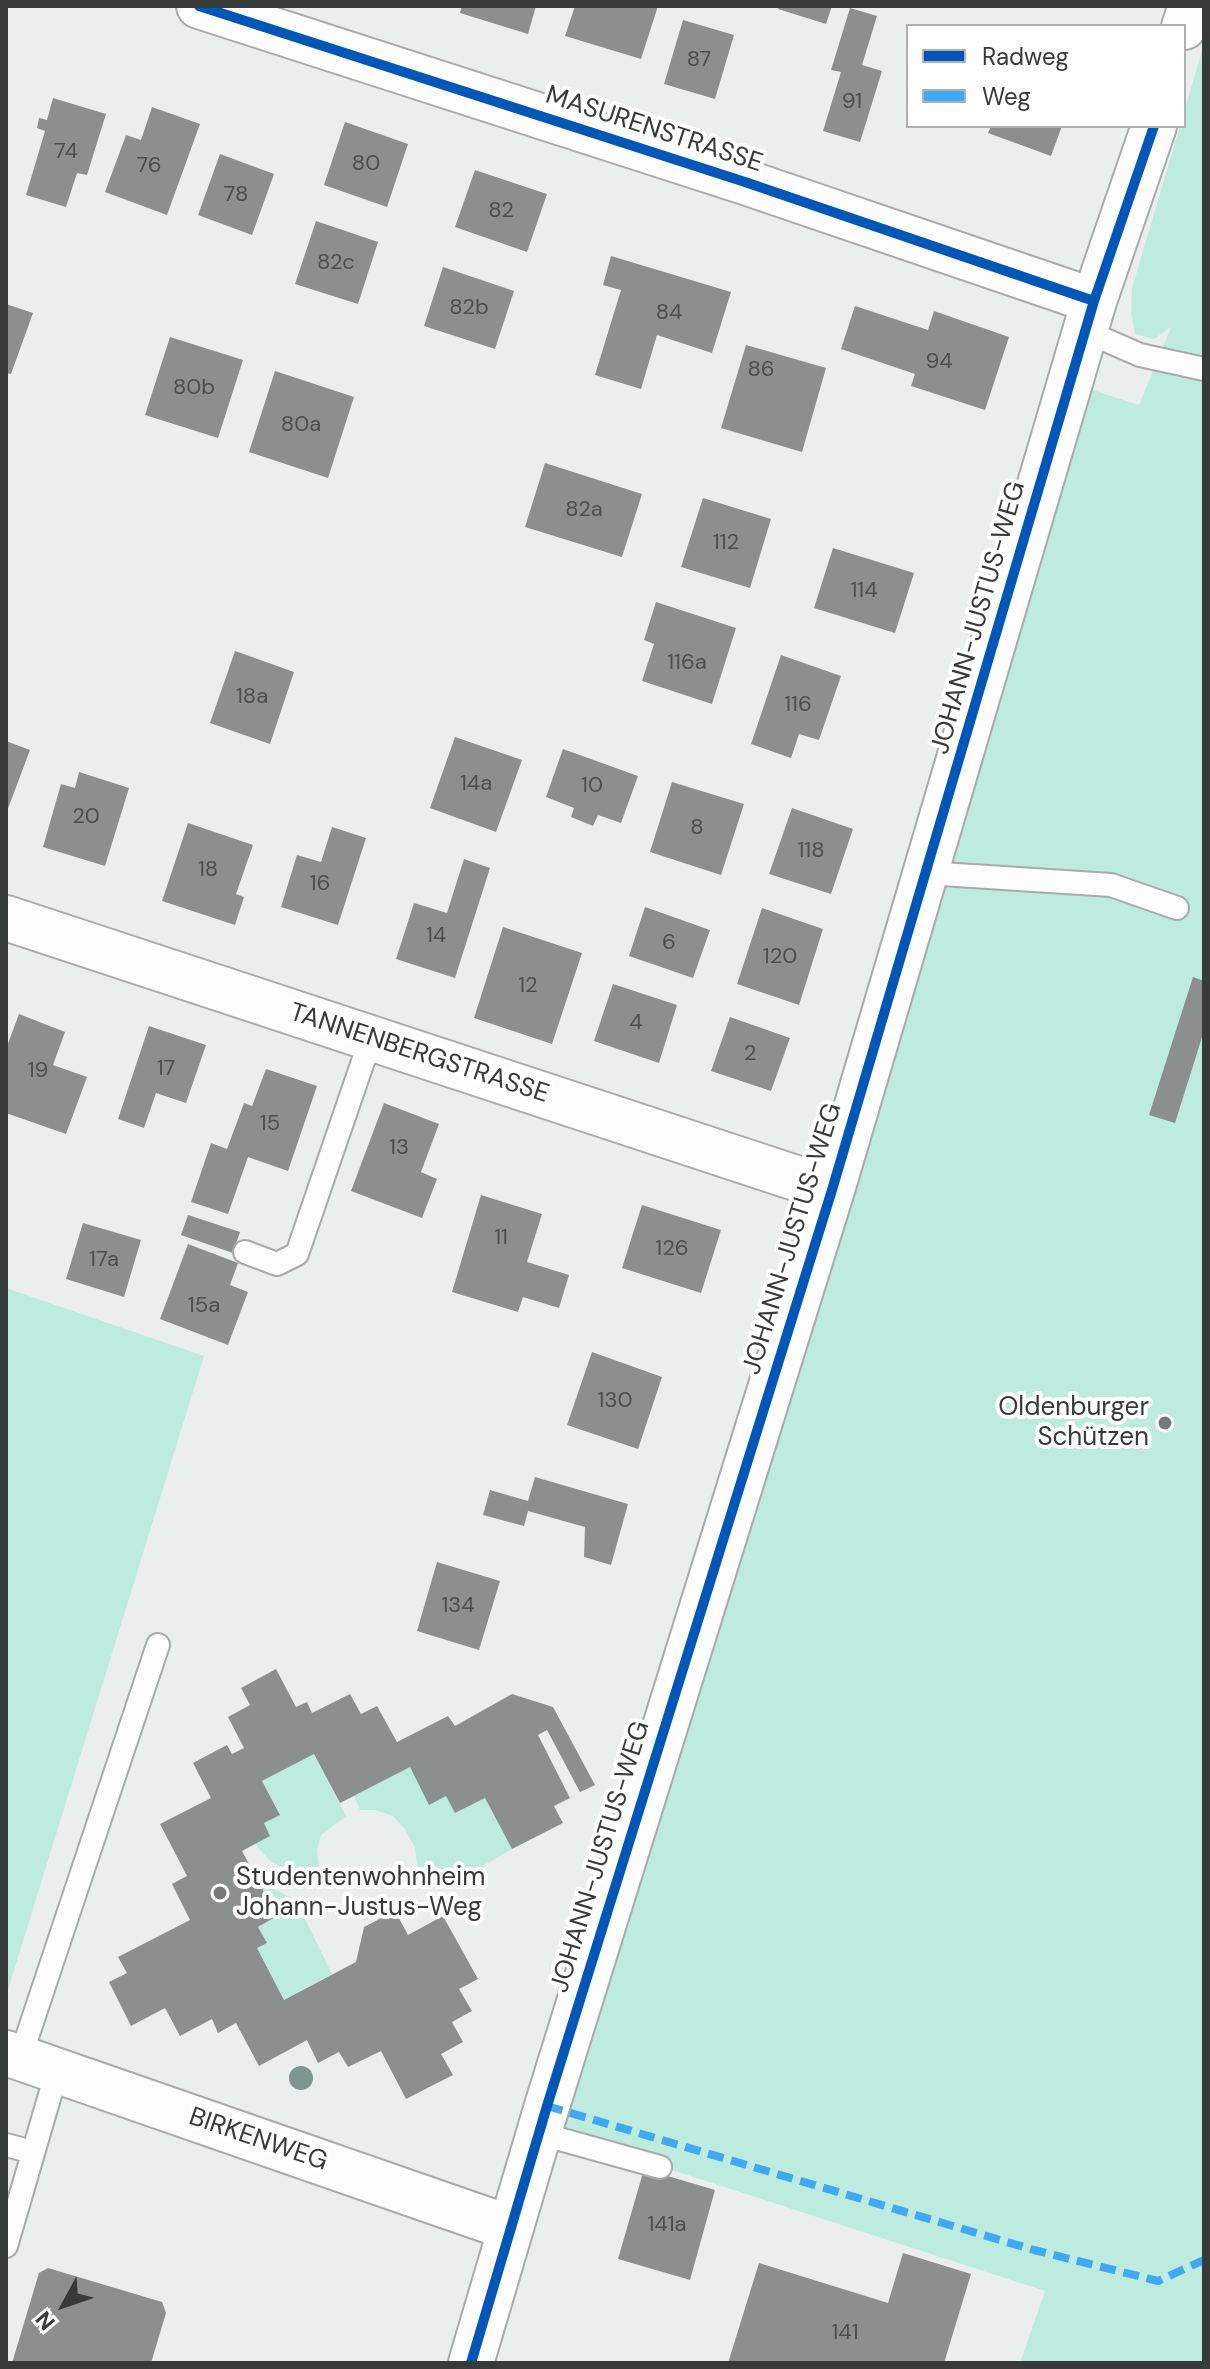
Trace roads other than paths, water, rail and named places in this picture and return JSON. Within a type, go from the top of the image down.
[{"type":"street","name":"MASURENSTRASSE","points":[[199,6],[778,193],[1090,316]]},
{"type":"street","name":"JOHANN-JUSTUS-WEG","points":[[471,2363],[538,2133],[832,1190],[1090,316],[1153,128]]},
{"type":"street","name":"TANNENBERGSTRASSE","points":[[6,918],[832,1190]]},
{"type":"street","name":"BIRKENWEG","points":[[28,2060],[510,2228]]},
{"type":"lane","points":[[1090,316],[1140,355],[1204,369]]},
{"type":"lane","points":[[926,873],[1111,885],[1177,908]]},
{"type":"lane","points":[[245,1252],[277,1264],[297,1254],[371,1038]]},
{"type":"lane","points":[[6,2246],[33,2152],[28,2060],[158,1645]]},
{"type":"lane","points":[[538,2133],[660,2167]]},
{"type":"lane","points":[[6,2145],[33,2152]]},
{"type":"place","name":"Oldenburger Schützen","points":[[1165,1423]]},
{"type":"place","name":"Studentenwohnheim Johann-Justus-Weg","points":[[220,1893]]}]
